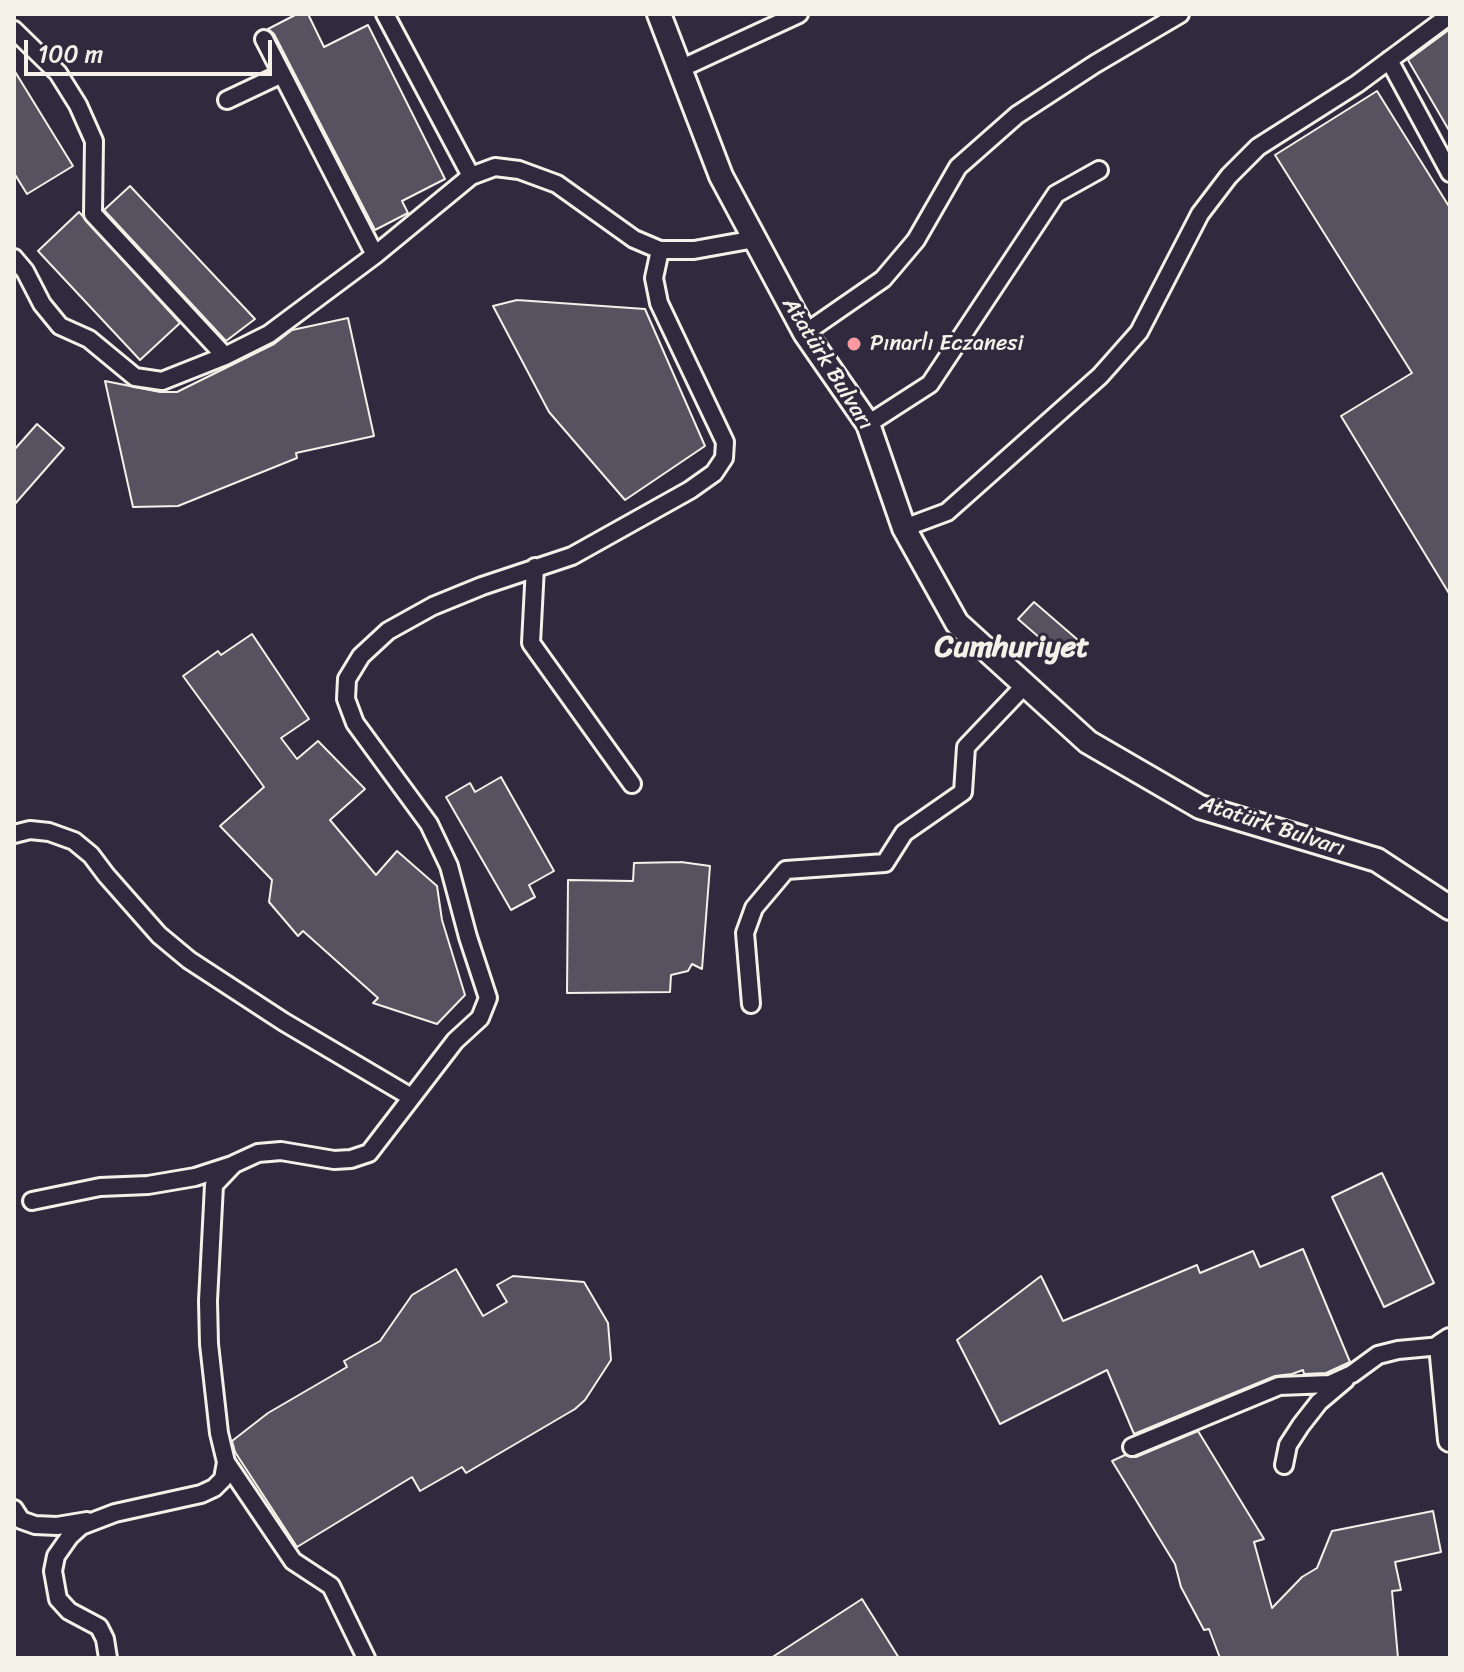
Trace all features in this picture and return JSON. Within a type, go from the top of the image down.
[{"type":"street","points":[[385,14],[471,176]]},
{"type":"street","name":"Atatürk Bulvarı","points":[[659,14],[721,176],[805,333],[868,424],[904,528],[957,623],[1088,742],[1200,807],[1377,860],[1450,908]]},
{"type":"street","points":[[680,69],[799,14]]},
{"type":"street","points":[[805,333],[883,279],[916,240],[958,167],[1017,115],[1180,14]]},
{"type":"street","points":[[904,528],[947,512],[1100,376],[1139,332],[1200,214],[1229,176],[1258,147],[1357,84],[1450,15]]},
{"type":"street","points":[[14,30],[58,73],[89,129],[94,141],[93,214],[225,356]]},
{"type":"street","points":[[264,39],[375,255]]},
{"type":"street","points":[[1389,60],[1450,173]]},
{"type":"street","points":[[227,100],[282,74]]},
{"type":"street","points":[[14,258],[25,271],[42,304],[60,326],[89,339],[135,377],[162,381],[225,356],[269,334],[375,255],[471,176],[495,167],[519,170],[557,184],[634,239],[660,250],[694,250],[755,239]]},
{"type":"street","points":[[868,424],[930,384],[1056,194],[1099,170]]},
{"type":"street","points":[[32,1201],[100,1187],[148,1185],[195,1177],[258,1153],[281,1151],[334,1160],[369,1153],[455,1041],[480,1018],[488,998],[449,866],[429,824],[355,723],[346,699],[347,679],[361,656],[388,631],[433,606],[572,556],[690,490],[714,473],[724,458],[725,442],[659,303],[654,278],[660,250]]},
{"type":"street","points":[[535,567],[531,643],[632,784]]},
{"type":"street","points":[[751,1004],[745,933],[754,908],[786,870],[885,863],[904,833],[963,792],[966,747],[1025,685]]},
{"type":"street","points":[[14,834],[30,830],[49,832],[74,841],[91,855],[159,935],[189,960],[284,1022],[411,1097]]},
{"type":"street","points":[[108,1658],[105,1639],[99,1627],[69,1611],[58,1599],[53,1571],[56,1556],[81,1526],[115,1513],[201,1494],[223,1479],[226,1462],[209,1344],[208,1301],[214,1185],[234,1164]]},
{"type":"street","points":[[1284,1465],[1288,1445],[1301,1425],[1319,1402],[1352,1374],[1378,1355],[1446,1343],[1450,1440]]},
{"type":"street","points":[[1132,1447],[1279,1386],[1330,1384],[1352,1374]]},
{"type":"street","points":[[226,1462],[293,1561],[331,1586],[366,1658]]},
{"type":"street","points":[[14,1509],[21,1520],[35,1525],[57,1526],[97,1519]]},
{"type":"building","points":[[297,14],[308,14],[324,47],[368,25],[445,179],[402,201],[408,213],[375,230],[274,34],[268,29]]},
{"type":"building","points":[[1450,29],[1450,132],[1408,60]]},
{"type":"building","points":[[14,70],[73,166],[27,194],[14,173]]},
{"type":"building","points":[[1377,91],[1450,208],[1450,595],[1341,416],[1412,373],[1275,155]]},
{"type":"building","points":[[130,186],[255,319],[226,341],[104,210]]},
{"type":"building","points":[[79,212],[180,323],[140,360],[38,251]]},
{"type":"building","points":[[517,300],[645,309],[705,446],[625,500],[549,412],[493,306]]},
{"type":"building","points":[[348,318],[374,436],[296,453],[297,458],[178,506],[133,507],[105,381],[160,392],[177,392],[274,344],[292,330]]},
{"type":"building","points":[[37,424],[64,448],[14,505],[14,450]]},
{"type":"building","points":[[1034,602],[1078,640],[1063,658],[1018,619]]},
{"type":"building","points":[[252,634],[309,719],[281,738],[297,759],[318,741],[365,789],[330,820],[376,875],[397,851],[437,886],[442,920],[465,995],[437,1024],[373,1003],[378,998],[303,931],[298,936],[269,902],[272,880],[220,826],[264,787],[183,676],[218,651],[221,655]]},
{"type":"building","points":[[501,777],[554,871],[529,885],[535,897],[511,910],[446,797],[470,783],[475,792]]},
{"type":"building","points":[[681,862],[710,866],[702,969],[692,964],[688,971],[671,975],[670,992],[567,993],[568,880],[633,881],[634,863]]},
{"type":"building","points":[[1382,1173],[1434,1283],[1384,1307],[1332,1197]]},
{"type":"building","points":[[1303,1249],[1350,1362],[1326,1373],[1304,1374],[1303,1370],[1275,1376],[1134,1434],[1107,1370],[1000,1424],[957,1340],[1041,1276],[1063,1321],[1197,1265],[1200,1273],[1253,1251],[1260,1267]]},
{"type":"building","points":[[456,1269],[483,1316],[507,1302],[497,1285],[513,1276],[584,1282],[608,1323],[611,1360],[585,1400],[575,1409],[466,1473],[462,1467],[420,1491],[412,1477],[297,1547],[235,1452],[232,1441],[268,1413],[347,1367],[344,1361],[380,1341],[412,1295]]},
{"type":"building","points":[[1198,1431],[1264,1539],[1254,1542],[1272,1608],[1302,1577],[1317,1568],[1332,1531],[1433,1511],[1441,1552],[1395,1562],[1401,1590],[1392,1591],[1398,1658],[1220,1658],[1209,1629],[1204,1630],[1181,1587],[1175,1564],[1112,1461],[1125,1455],[1136,1457]]},
{"type":"building","points":[[862,1599],[899,1658],[771,1658]]},
{"type":"place","name":"Pınarlı Eczanesi","points":[[854,344]]},
{"type":"district","name":"Cumhuriyet","points":[[1012,648]]}]
